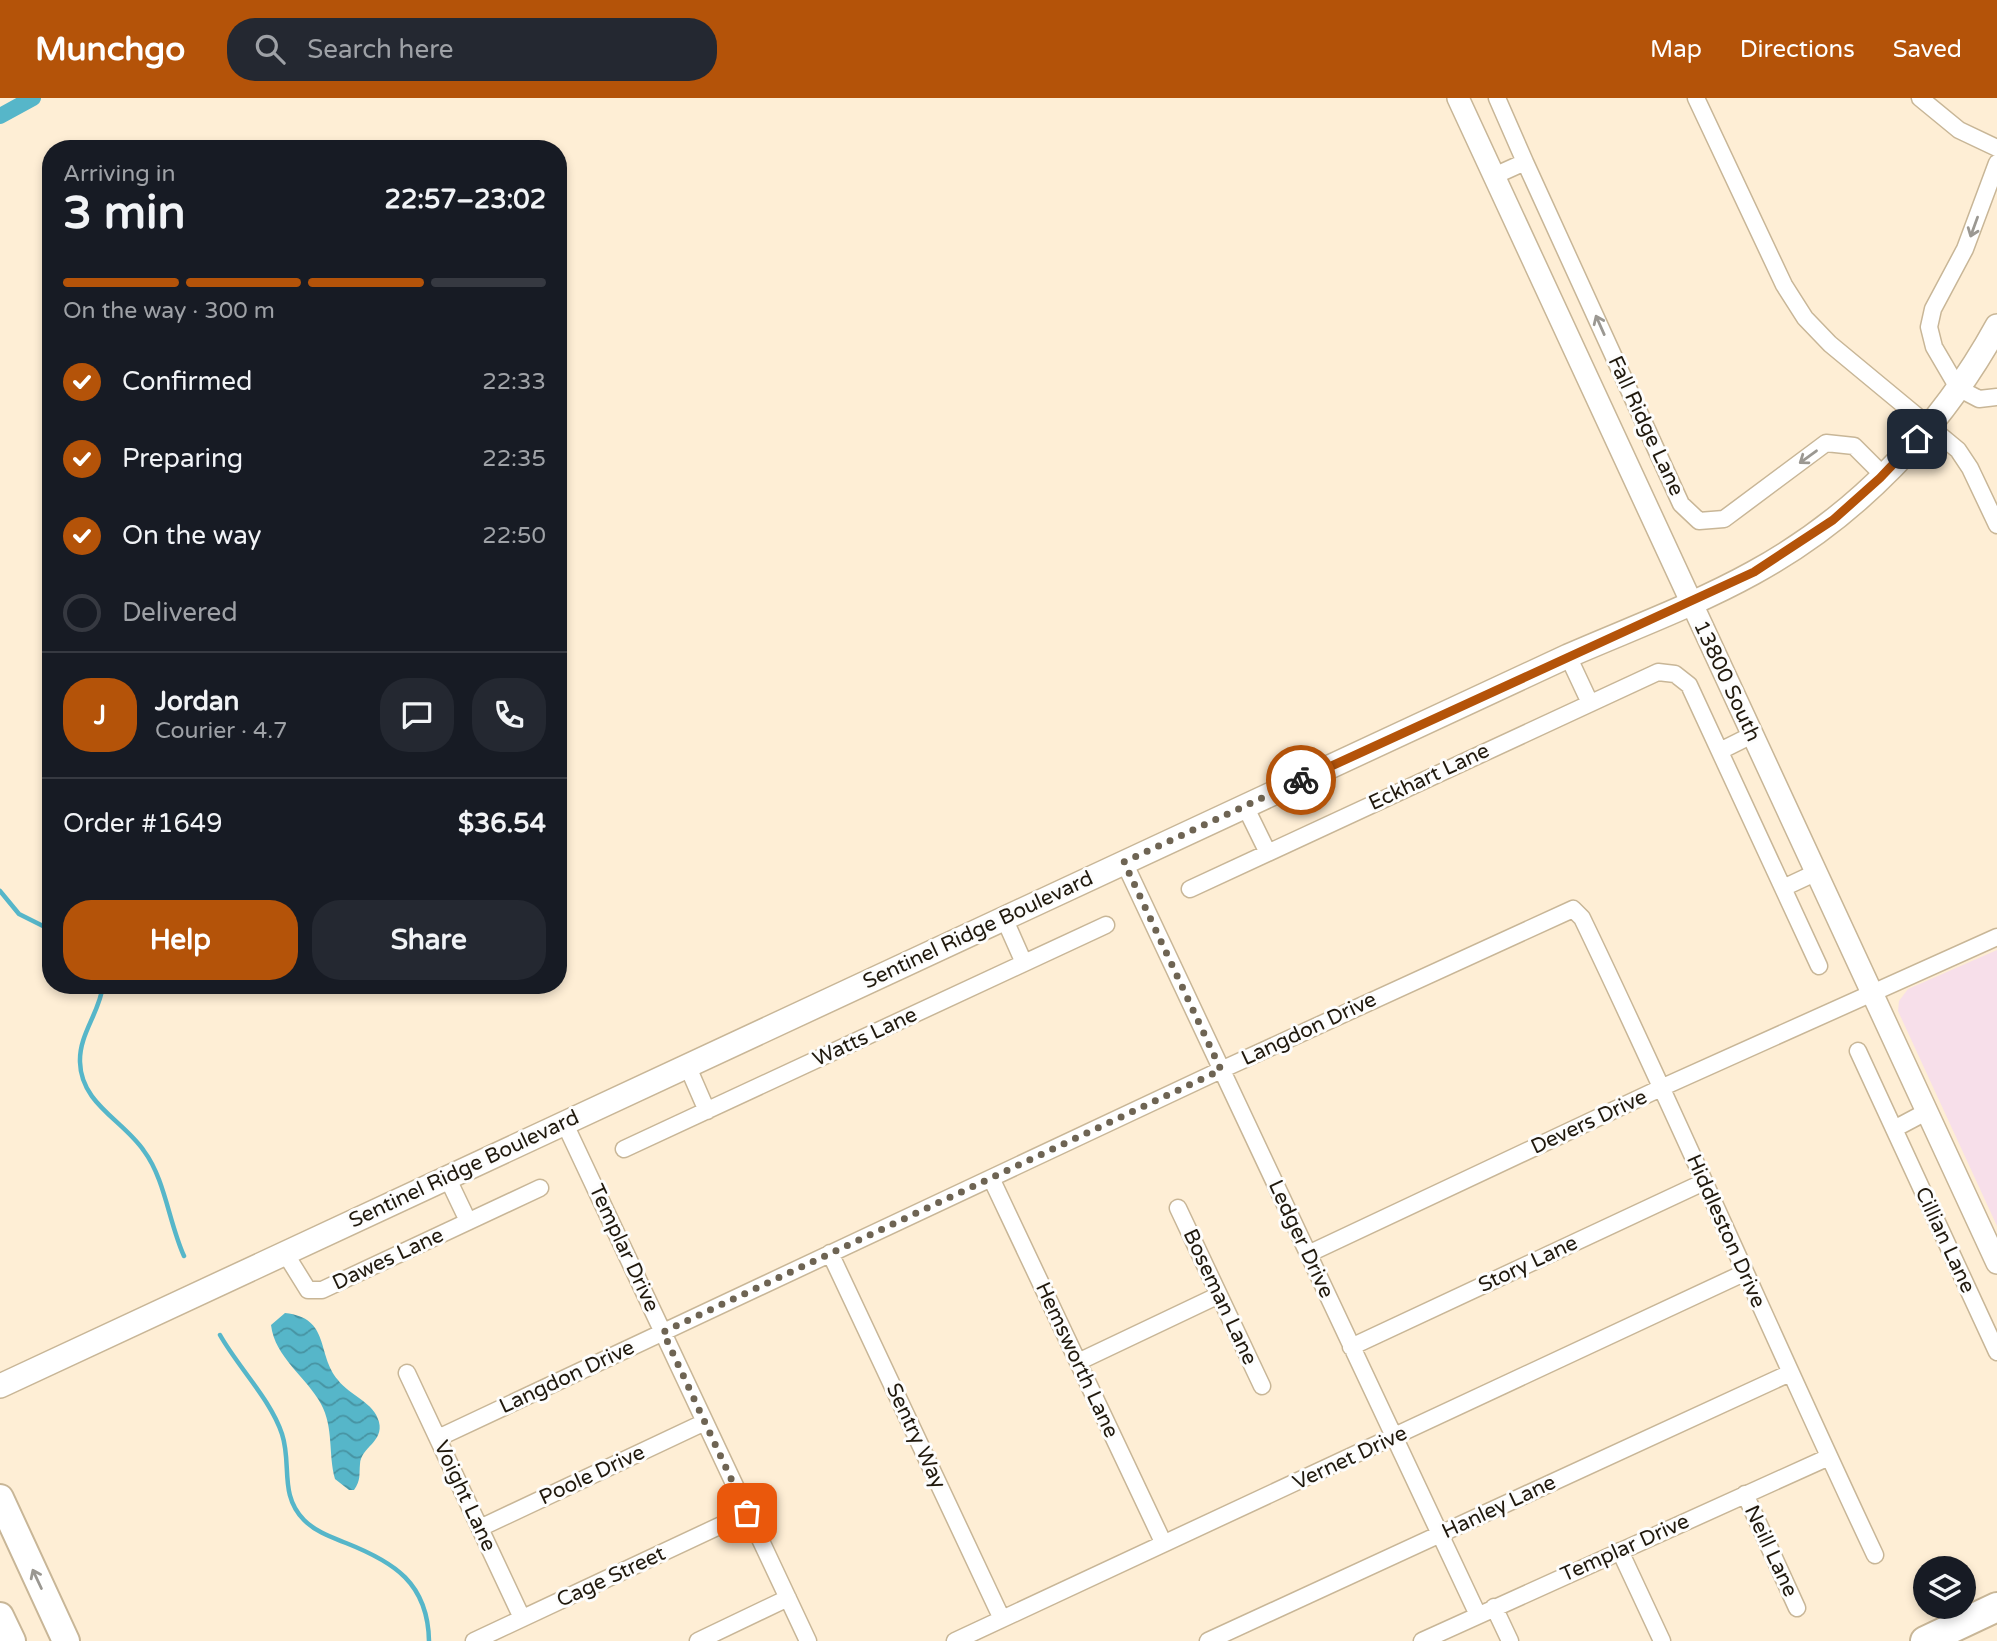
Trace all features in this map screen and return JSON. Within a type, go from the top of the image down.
[{"type":"highway","points":[[1926,1641],[1997,1607]]},
{"type":"main road","name":"Sentinel Ridge Boulevard","points":[[0,1386],[1124,862],[1569,656],[1736,582],[1790,551],[1833,520],[1883,475],[1930,424],[1958,387],[1997,326]]},
{"type":"main road","points":[[0,1498],[66,1641]]},
{"type":"main road","points":[[0,1616],[12,1641]]},
{"type":"street","name":"13800 South","points":[[1458,98],[1997,1263]]},
{"type":"street","name":"Fall Ridge Lane","points":[[1497,98],[1681,504],[1699,521],[1724,519],[1826,443],[1854,446],[1883,475]]},
{"type":"street","points":[[1696,98],[1794,302],[1830,344],[1930,424],[1964,458],[1997,524]]},
{"type":"street","points":[[1920,98],[1959,130],[1997,148]]},
{"type":"street","points":[[1494,176],[1525,162]]},
{"type":"street","points":[[1997,163],[1965,249],[1930,318],[1931,341],[1958,387],[1979,399],[1997,397]]},
{"type":"street","points":[[1569,656],[1590,703]]},
{"type":"street","name":"Eckhart Lane","points":[[1190,888],[1658,672],[1675,674],[1689,685],[1720,751]]},
{"type":"street","points":[[1752,735],[1720,751],[1819,966]]},
{"type":"street","points":[[1245,806],[1267,852]]},
{"type":"street","name":"Ledger Drive","points":[[1124,862],[1478,1615]]},
{"type":"street","points":[[1783,888],[1815,873]]},
{"type":"street","name":"Langdon Drive","points":[[438,1438],[1221,1070],[1573,909]]},
{"type":"street","name":"Hiddleston Drive","points":[[1573,909],[1582,918],[1663,1087],[1744,1273],[1875,1555]]},
{"type":"street","points":[[1004,918],[1024,963]]},
{"type":"street","name":"Watts Lane","points":[[624,1149],[1106,925]]},
{"type":"street","name":"Devers Drive","points":[[1308,1254],[1663,1087],[1997,937]]},
{"type":"street","name":"Cillian Lane","points":[[1858,1051],[1997,1352]]},
{"type":"street","points":[[687,1065],[707,1111]]},
{"type":"street","points":[[1894,1129],[1926,1112]]},
{"type":"street","name":"Templar Drive","points":[[564,1122],[808,1641]]},
{"type":"street","name":"Dawes Lane","points":[[447,1177],[468,1222]]},
{"type":"street","name":"Hemsworth Lane","points":[[991,1178],[1163,1542]]},
{"type":"street","name":"Story Lane","points":[[1351,1347],[1704,1182]]},
{"type":"street","name":"Dawes Lane","points":[[285,1253],[308,1290],[322,1290],[540,1188]]},
{"type":"street","name":"Boseman Lane","points":[[1178,1208],[1262,1386]]},
{"type":"street","name":"Sentry Way","points":[[830,1254],[1002,1619]]},
{"type":"street","name":"Vernet Drive","points":[[955,1641],[1744,1273]]},
{"type":"street","points":[[1078,1362],[1219,1295]]},
{"type":"street","name":"Voight Lane","points":[[407,1373],[522,1618]]},
{"type":"street","name":"Hanley Lane","points":[[1208,1641],[1790,1373]]},
{"type":"street","name":"Poole Drive","points":[[480,1528],[705,1422]]},
{"type":"street","name":"Templar Drive","points":[[1422,1641],[1829,1457]]},
{"type":"street","name":"Neill Lane","points":[[1745,1494],[1797,1608]]},
{"type":"street","name":"Cage Street","points":[[474,1641],[747,1513]]},
{"type":"street","points":[[1620,1550],[1661,1641]]},
{"type":"street","points":[[698,1641],[788,1598]]},
{"type":"street","points":[[1494,1607],[1510,1641]]},
{"type":"shaded area","points":[[1997,950],[1997,1226],[1898,1011],[1899,1001],[1908,989]]},
{"type":"water","points":[[285,1313],[300,1316],[310,1322],[320,1339],[331,1370],[343,1386],[372,1409],[379,1422],[378,1435],[361,1458],[359,1480],[354,1490],[349,1490],[335,1479],[325,1413],[315,1394],[285,1357],[274,1337],[271,1325]]},
{"type":"waterway","points":[[0,116],[33,98]]},
{"type":"waterway","points":[[0,891],[19,914],[42,926]]},
{"type":"waterway","points":[[101,994],[83,1042],[80,1062],[82,1077],[95,1100],[135,1140],[151,1162],[184,1256]]},
{"type":"waterway","points":[[220,1335],[277,1421],[285,1445],[289,1490],[296,1510],[319,1531],[379,1558],[405,1577],[422,1604],[429,1641]]},
{"type":"way so far","points":[[747,1513],[663,1332],[1221,1070],[1124,862],[1301,780]]},
{"type":"route","points":[[1301,780],[1569,656],[1727,587],[1781,556],[1833,520],[1880,478],[1917,439]]}]
